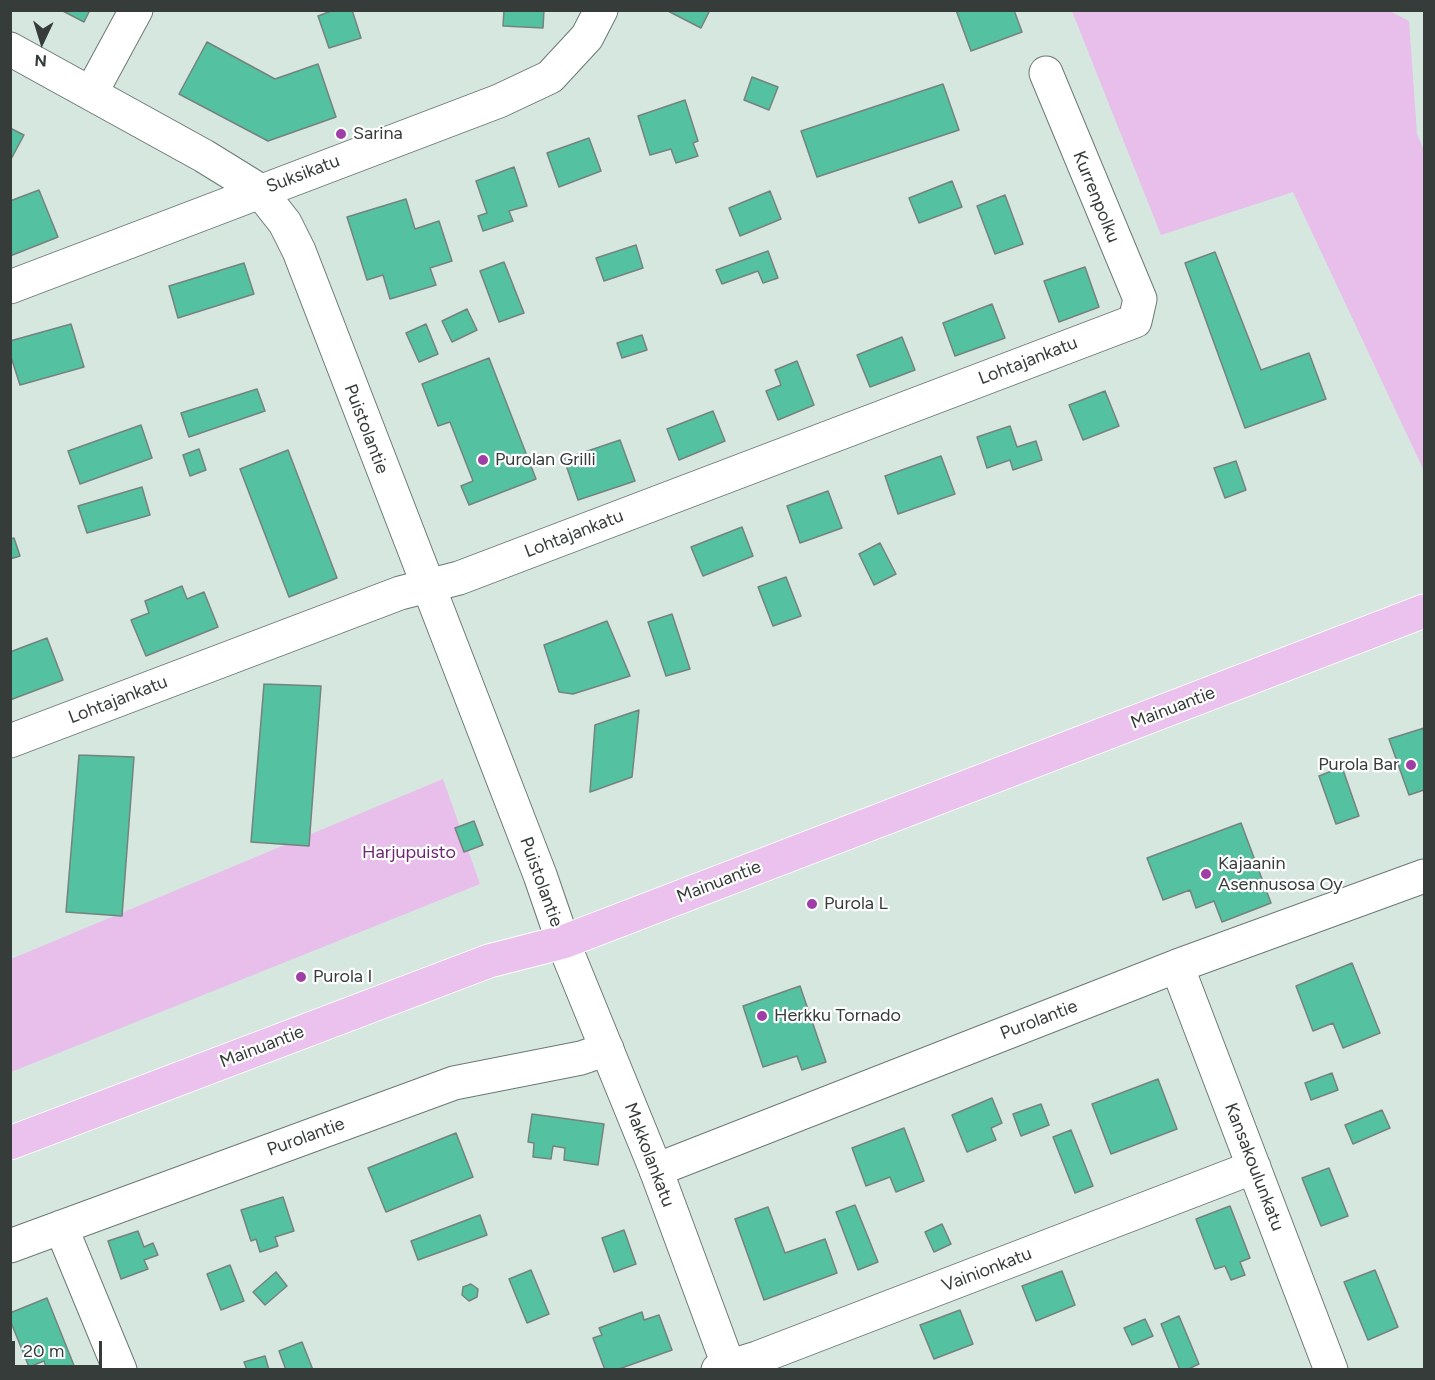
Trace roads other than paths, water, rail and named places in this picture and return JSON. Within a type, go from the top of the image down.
[{"type":"main road","name":"Mainuantie","points":[[10,1143],[489,961],[563,942],[1425,611]]},
{"type":"street","points":[[91,93],[136,10]]},
{"type":"street","name":"Suksikatu","points":[[10,287],[259,190],[500,100],[550,77],[587,37],[602,10]]},
{"type":"street","name":"Puistolantie","points":[[10,49],[204,156],[259,190],[285,223],[299,251],[540,875],[563,942]]},
{"type":"street","name":"Kurrenpolku","points":[[1046,73],[1140,299],[1135,321]]},
{"type":"street","name":"Lohtajankatu","points":[[10,741],[400,593],[459,578],[1135,321]]},
{"type":"street","name":"Purolantie","points":[[656,1170],[1177,966],[1425,876]]},
{"type":"street","name":"Makkolankatu","points":[[563,942],[656,1170],[726,1368]]},
{"type":"street","name":"Kansakoulunkatu","points":[[1177,966],[1331,1370]]},
{"type":"street","name":"Purolantie","points":[[10,1246],[454,1083],[581,1058],[607,1049]]},
{"type":"street","name":"Vainionkatu","points":[[726,1368],[1254,1167]]},
{"type":"street","points":[[61,1227],[120,1370]]},
{"type":"place","name":"Sarina","points":[[341,134]]},
{"type":"place","name":"Purolan Grilli","points":[[483,460]]},
{"type":"place","name":"Purola Bar","points":[[1411,765]]},
{"type":"place","name":"Kajaanin Asennusosa Oy","points":[[1206,874]]},
{"type":"place","name":"Purola L","points":[[812,904]]},
{"type":"place","name":"Purola I","points":[[301,977]]},
{"type":"place","name":"Herkku Tornado","points":[[762,1016]]},
{"type":"park label","name":"Harjupuisto","points":[[409,853]]}]
